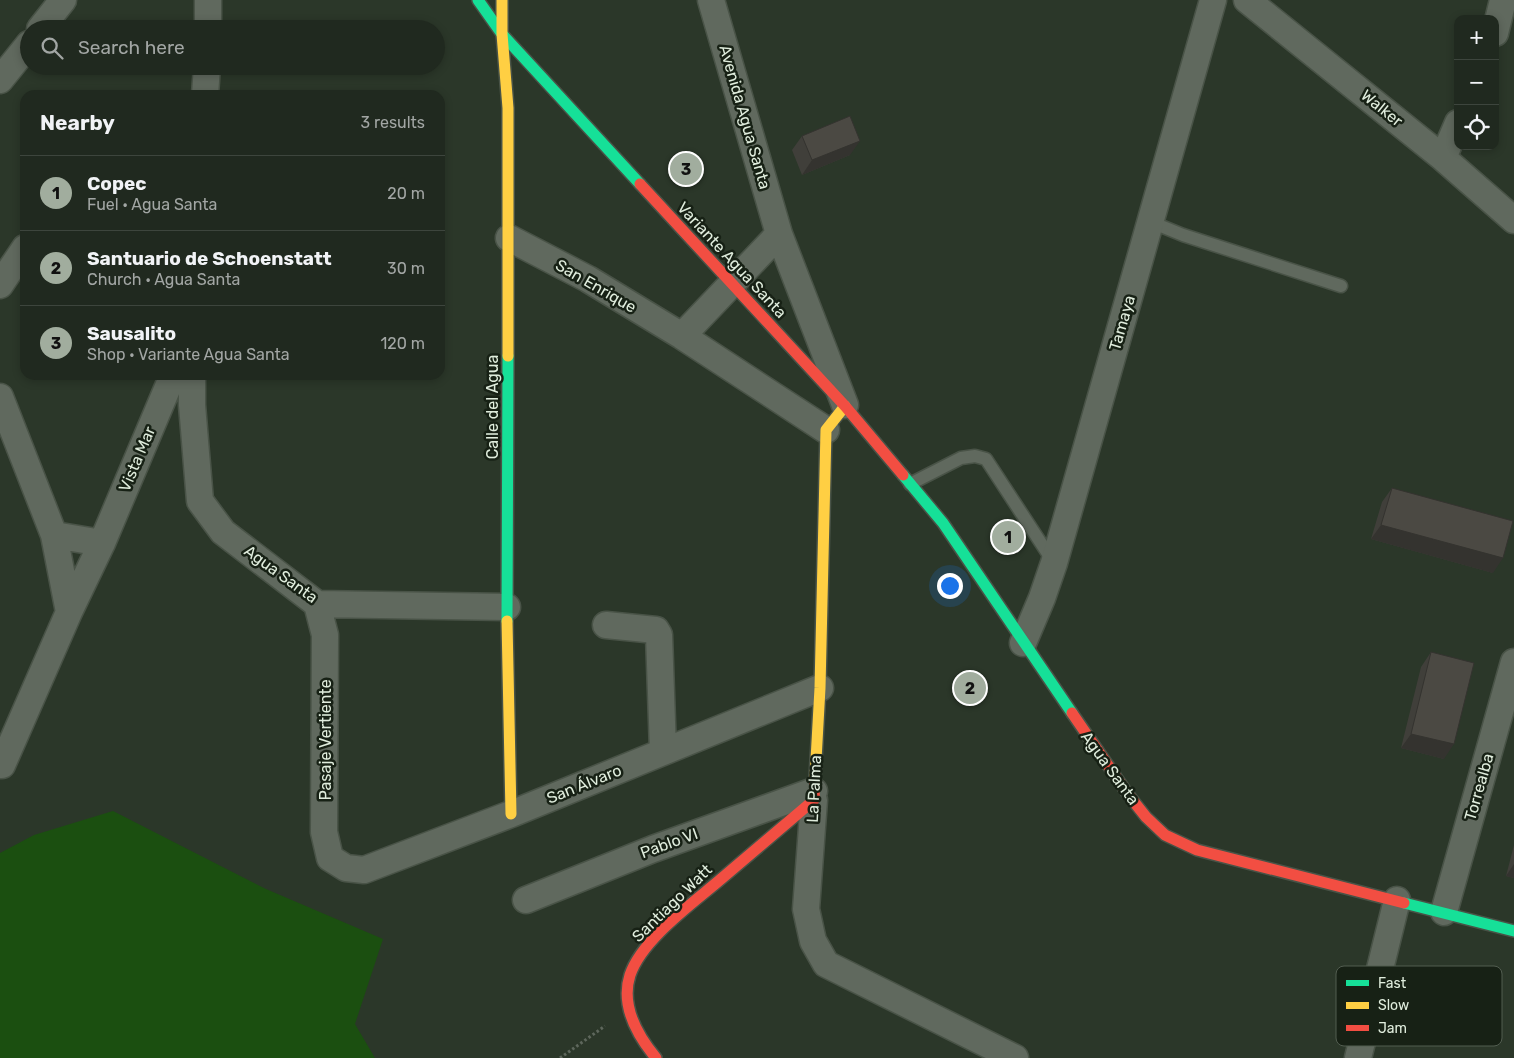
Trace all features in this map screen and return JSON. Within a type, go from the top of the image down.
[{"type":"street","points":[[47,20],[63,0]]},
{"type":"street","points":[[208,0],[208,20]]},
{"type":"street","name":"Variante Agua Santa","points":[[478,0],[502,34],[845,406]]},
{"type":"street","name":"Calle del Agua","points":[[502,0],[502,34],[508,108],[507,606],[511,814]]},
{"type":"street","name":"Avenida Agua Santa","points":[[711,0],[778,234],[845,406]]},
{"type":"street","name":"Tamaya","points":[[1023,643],[1054,563],[1213,0]]},
{"type":"street","name":"Walker","points":[[1247,0],[1443,158],[1514,220]]},
{"type":"street","points":[[1499,18],[1504,0]]},
{"type":"street","points":[[0,80],[20,55]]},
{"type":"street","points":[[205,90],[206,75]]},
{"type":"street","points":[[1443,158],[1454,132]]},
{"type":"street","points":[[682,336],[778,234]]},
{"type":"street","name":"San Enrique","points":[[509,238],[588,279],[682,336],[826,430]]},
{"type":"street","points":[[0,285],[20,255]]},
{"type":"street","name":"Vista Mar","points":[[2,765],[69,612],[102,544],[171,380]]},
{"type":"street","name":"Agua Santa","points":[[192,380],[192,405],[200,501],[223,532],[316,604],[507,606]]},
{"type":"street","points":[[0,397],[54,535],[69,612]]},
{"type":"street","points":[[826,430],[845,406]]},
{"type":"street","name":"Agua Santa","points":[[845,406],[943,523],[1126,793],[1146,817],[1165,835],[1197,850],[1514,930]]},
{"type":"street","name":"La Palma","points":[[826,430],[820,688],[806,909],[813,941],[826,964],[1015,1058]]},
{"type":"street","points":[[54,535],[102,544]]},
{"type":"street","name":"Pasaje Vertiente","points":[[316,604],[325,635],[324,832],[330,858],[346,868]]},
{"type":"street","points":[[606,625],[656,630],[660,635],[663,751]]},
{"type":"street","name":"Torrealba","points":[[1444,912],[1510,693],[1514,662]]},
{"type":"street","name":"San Álvaro","points":[[346,868],[364,870],[511,814],[820,688]]},
{"type":"street","name":"Pablo VI","points":[[526,900],[653,849],[814,795]]},
{"type":"street","name":"Santiago Watt","points":[[656,1058],[644,1045],[634,1028],[628,1010],[626,991],[631,973],[648,945],[814,795]]},
{"type":"street","points":[[1381,966],[1397,900]]},
{"type":"lane","points":[[1151,222],[1183,235],[1341,286]]},
{"type":"lane","points":[[910,484],[961,458],[975,456],[986,459],[1054,563]]},
{"type":"path","points":[[560,1058],[628,1010]]},
{"type":"green space","points":[[113,811],[266,889],[383,939],[355,1024],[375,1058],[0,1058],[0,853],[34,835]]},
{"type":"building","points":[[850,116],[860,141],[812,160],[802,136]]},
{"type":"building","points":[[1392,488],[1513,521],[1503,558],[1381,525]]},
{"type":"building","points":[[1431,652],[1474,663],[1454,744],[1411,734]]},
{"type":"traffic: fast","points":[[478,0],[502,34],[640,184]]},
{"type":"traffic: fast","points":[[507,621],[508,356]]},
{"type":"traffic: fast","points":[[903,475],[943,523],[1072,713]]},
{"type":"traffic: fast","points":[[1404,903],[1514,931]]},
{"type":"traffic: slow","points":[[502,0],[502,34],[508,108],[508,356]]},
{"type":"traffic: slow","points":[[815,778],[820,688],[826,430],[845,406]]},
{"type":"traffic: slow","points":[[507,621],[511,814]]},
{"type":"traffic: jam","points":[[640,184],[845,406],[903,475]]},
{"type":"traffic: jam","points":[[1072,713],[1127,793],[1146,817],[1165,835],[1197,850],[1404,903]]},
{"type":"traffic: jam","points":[[656,1058],[637,1030],[629,1009],[627,987],[636,962],[645,948],[683,910],[814,800],[815,778]]},
{"type":"place","name":"Sausalito","points":[[686,169]]},
{"type":"place","name":"Copec","points":[[1008,537]]},
{"type":"place","name":"Santuario de Schoenstatt","points":[[970,688]]}]
